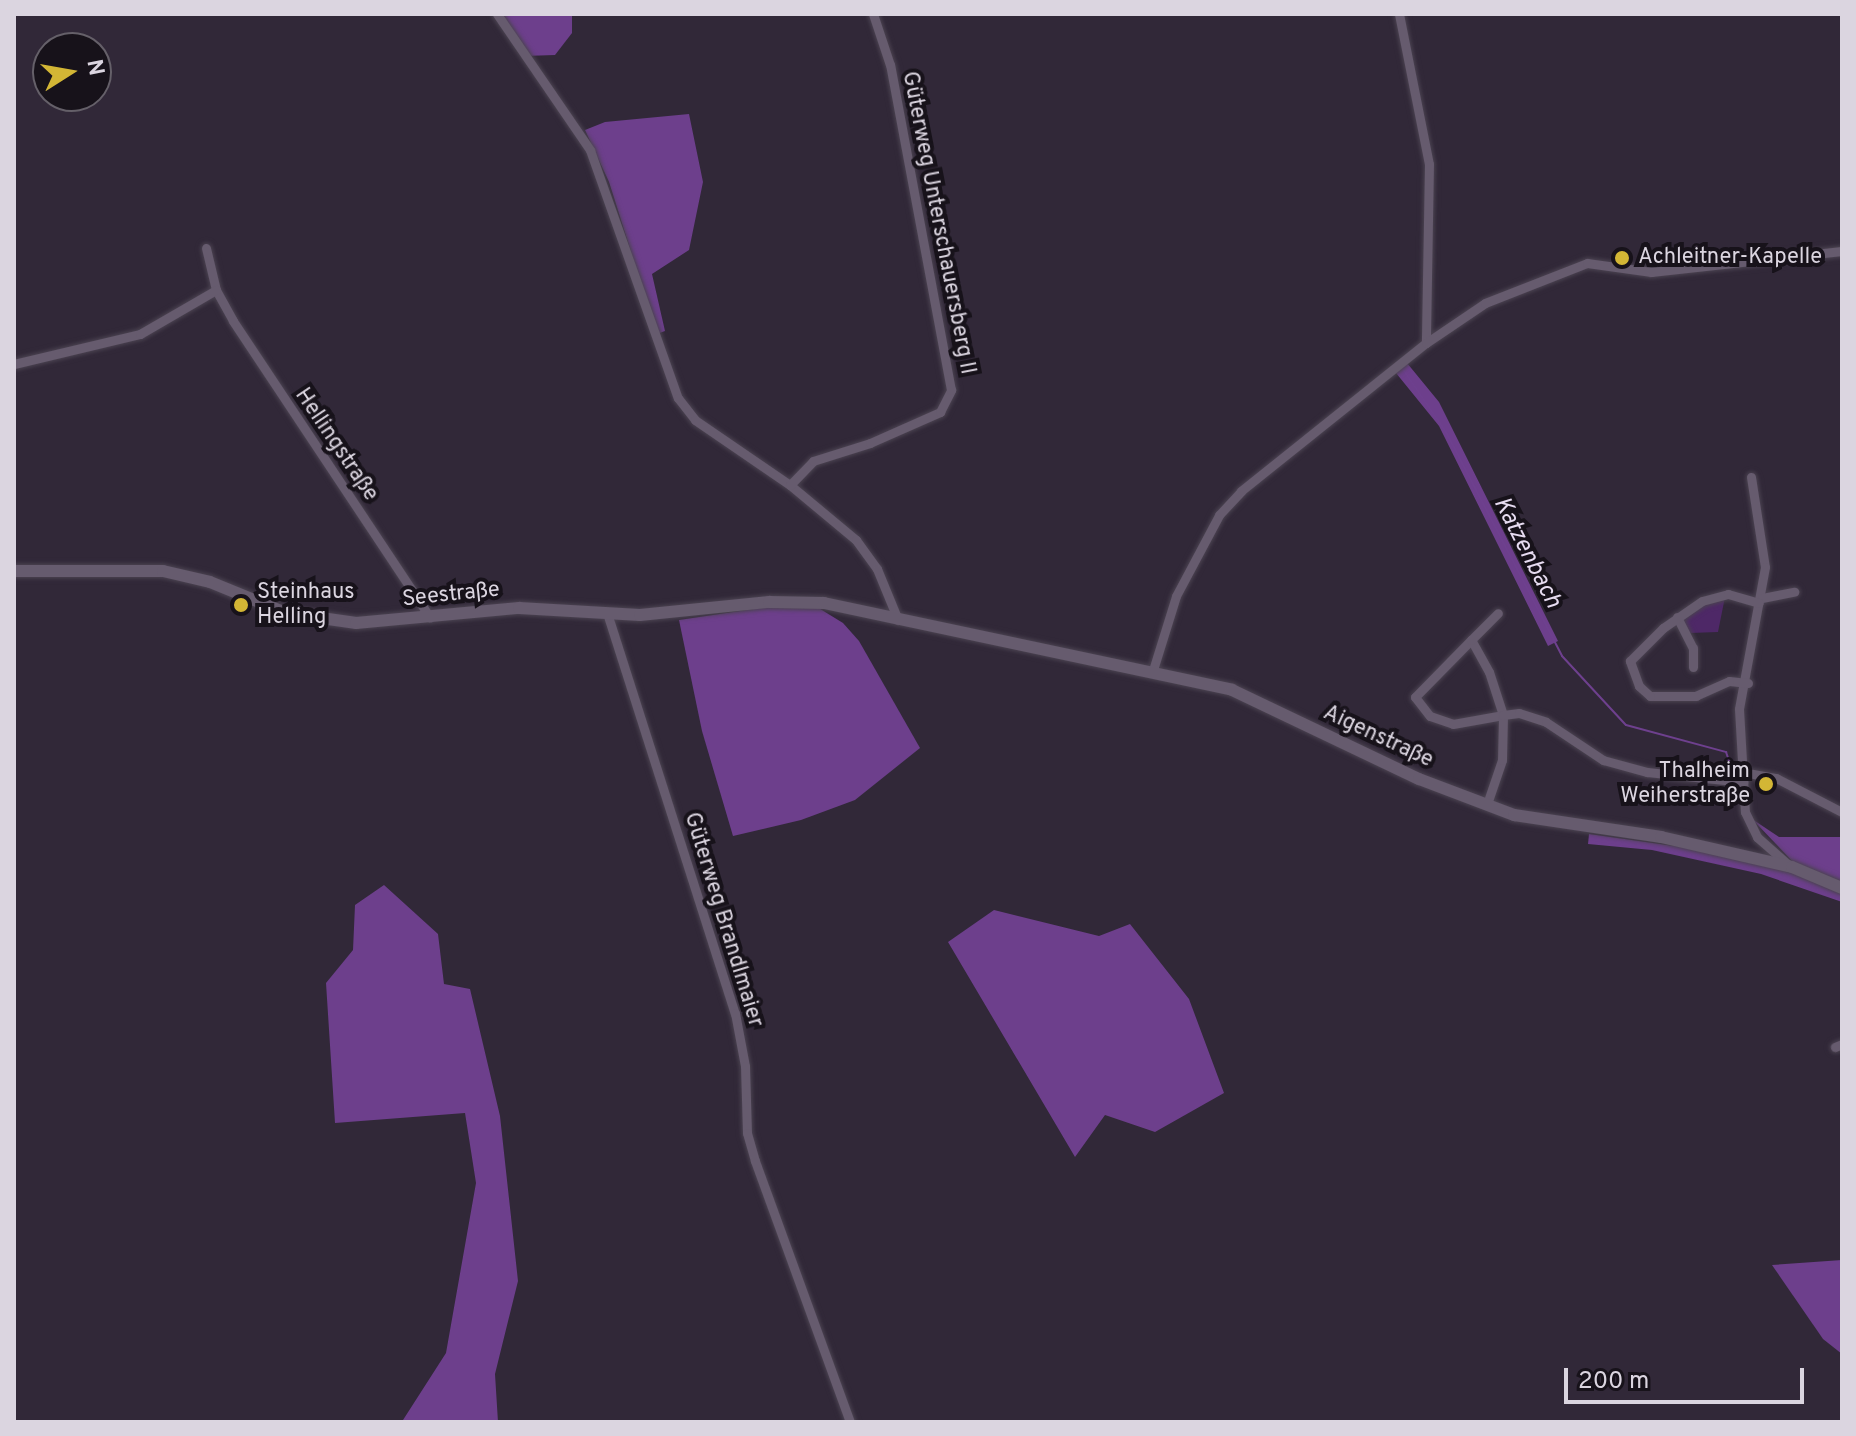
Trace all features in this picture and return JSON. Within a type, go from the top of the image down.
[{"type":"street","points":[[497,14],[590,150],[678,398],[695,420],[790,485],[856,540],[883,582],[898,620]]},
{"type":"street","name":"Güterweg Unterschauersberg II","points":[[790,485],[813,461],[870,443],[940,412],[951,390],[890,65],[873,14]]},
{"type":"street","points":[[1399,14],[1429,164],[1426,343]]},
{"type":"street","name":"Hellingstraße","points":[[206,248],[216,290],[430,617]]},
{"type":"street","points":[[1153,670],[1176,596],[1219,515],[1241,491],[1426,343],[1515,288],[1587,263],[1651,272],[1842,251]]},
{"type":"street","points":[[14,364],[140,334],[216,290]]},
{"type":"street","points":[[1751,477],[1761,549],[1760,600],[1751,622],[1748,683],[1739,709],[1743,777],[1751,827],[1792,867]]},
{"type":"street","name":"Seestraße","points":[[14,571],[163,571],[210,582],[263,606],[330,622],[430,617],[519,608],[664,614],[796,600],[898,620]]},
{"type":"street","points":[[1748,683],[1729,681],[1686,697],[1643,691],[1631,657],[1677,617],[1723,595],[1760,600],[1794,592]]},
{"type":"street","name":"Güterweg Brandlmaier","points":[[607,613],[735,1013],[751,1147],[850,1422]]},
{"type":"street","points":[[1498,613],[1418,689],[1416,702],[1430,716],[1453,724],[1503,715],[1533,716],[1603,760],[1647,772],[1776,778],[1842,812]]},
{"type":"street","points":[[1677,617],[1693,648],[1693,667]]},
{"type":"street","name":"Aigenstraße","points":[[898,620],[1153,670],[1232,690],[1419,779],[1487,804],[1561,825],[1661,837],[1792,867],[1842,888]]},
{"type":"street","points":[[1471,640],[1489,672],[1503,715],[1502,760],[1487,804]]},
{"type":"shaded area","points":[[503,14],[572,14],[572,33],[555,55],[525,56]]},
{"type":"shaded area","points":[[689,114],[703,182],[689,250],[652,274],[665,331],[657,334],[609,182],[585,130],[605,122]]},
{"type":"shaded area","points":[[1407,363],[1439,402],[1558,641],[1548,646],[1439,426],[1396,373]]},
{"type":"shaded area","points":[[1725,597],[1718,632],[1690,633],[1681,618],[1697,605]]},
{"type":"shaded area","points":[[775,606],[817,607],[843,623],[859,641],[920,748],[855,800],[801,820],[733,836],[702,731],[679,620]]},
{"type":"shaded area","points":[[1752,819],[1779,837],[1842,837],[1842,902],[1761,874],[1652,850],[1588,844],[1589,834],[1794,863]]},
{"type":"shaded area","points":[[384,885],[438,934],[444,984],[470,989],[500,1116],[518,1281],[495,1374],[498,1422],[403,1420],[446,1353],[476,1183],[465,1113],[335,1123],[326,983],[353,950],[355,905]]},
{"type":"shaded area","points":[[994,910],[1099,936],[1130,924],[1189,999],[1224,1093],[1155,1132],[1105,1115],[1075,1157],[948,942]]},
{"type":"shaded area","points":[[1842,1260],[1842,1354],[1823,1339],[1772,1265]]},
{"type":"waterway","name":"Katzenbach","points":[[1402,368],[1446,432],[1562,656],[1626,725],[1726,752],[1733,772]]},
{"type":"place","name":"Achleitner-Kapelle","points":[[1622,258]]},
{"type":"place","name":"Steinhaus Helling","points":[[241,605]]},
{"type":"place","name":"Thalheim Weiherstraße","points":[[1766,784]]}]
